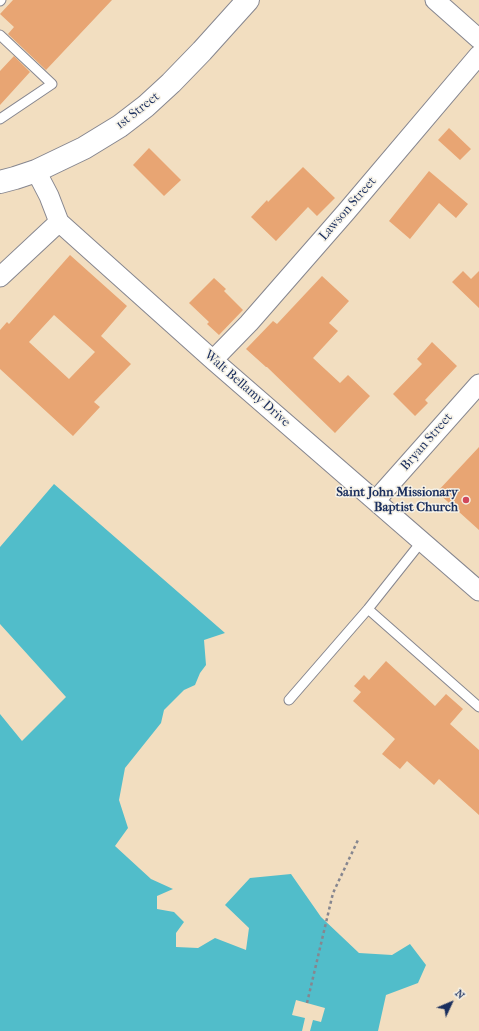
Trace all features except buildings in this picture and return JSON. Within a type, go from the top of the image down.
[{"type":"main road","name":"1st Street","points":[[0,182],[16,178],[36,170],[102,137],[146,106],[202,51],[248,0]]},
{"type":"street","points":[[435,0],[479,40]]},
{"type":"street","name":"Lawson Street","points":[[213,360],[249,323],[346,212],[479,54]]},
{"type":"street","name":"Walt Bellamy Drive","points":[[36,170],[49,196],[59,222],[213,360],[479,591]]},
{"type":"street","points":[[0,277],[59,222]]},
{"type":"street","name":"Bryan Street","points":[[376,500],[479,384]]},
{"type":"lane","points":[[0,35],[52,84],[0,120]]},
{"type":"lane","points":[[289,700],[368,609],[422,541]]},
{"type":"lane","points":[[368,609],[479,707]]},
{"type":"path","points":[[307,1003],[333,893],[358,840]]},
{"type":"water","points":[[54,484],[225,633],[204,640],[206,665],[200,673],[195,685],[184,690],[164,710],[161,723],[125,768],[119,800],[128,828],[115,846],[151,879],[173,889],[157,896],[157,909],[174,912],[184,922],[176,933],[176,947],[198,948],[215,938],[246,950],[249,928],[225,905],[250,878],[291,874],[321,917],[359,953],[392,955],[410,944],[426,965],[418,983],[386,995],[378,1031],[0,1031],[0,714],[22,741],[66,697],[0,624],[0,547]]},
{"type":"pier","points":[[296,1000],[325,1008],[321,1022],[313,1020],[310,1031],[302,1031],[305,1018],[292,1015]]},
{"type":"place","name":"Saint John Missionary Baptist Church","points":[[466,500]]}]
